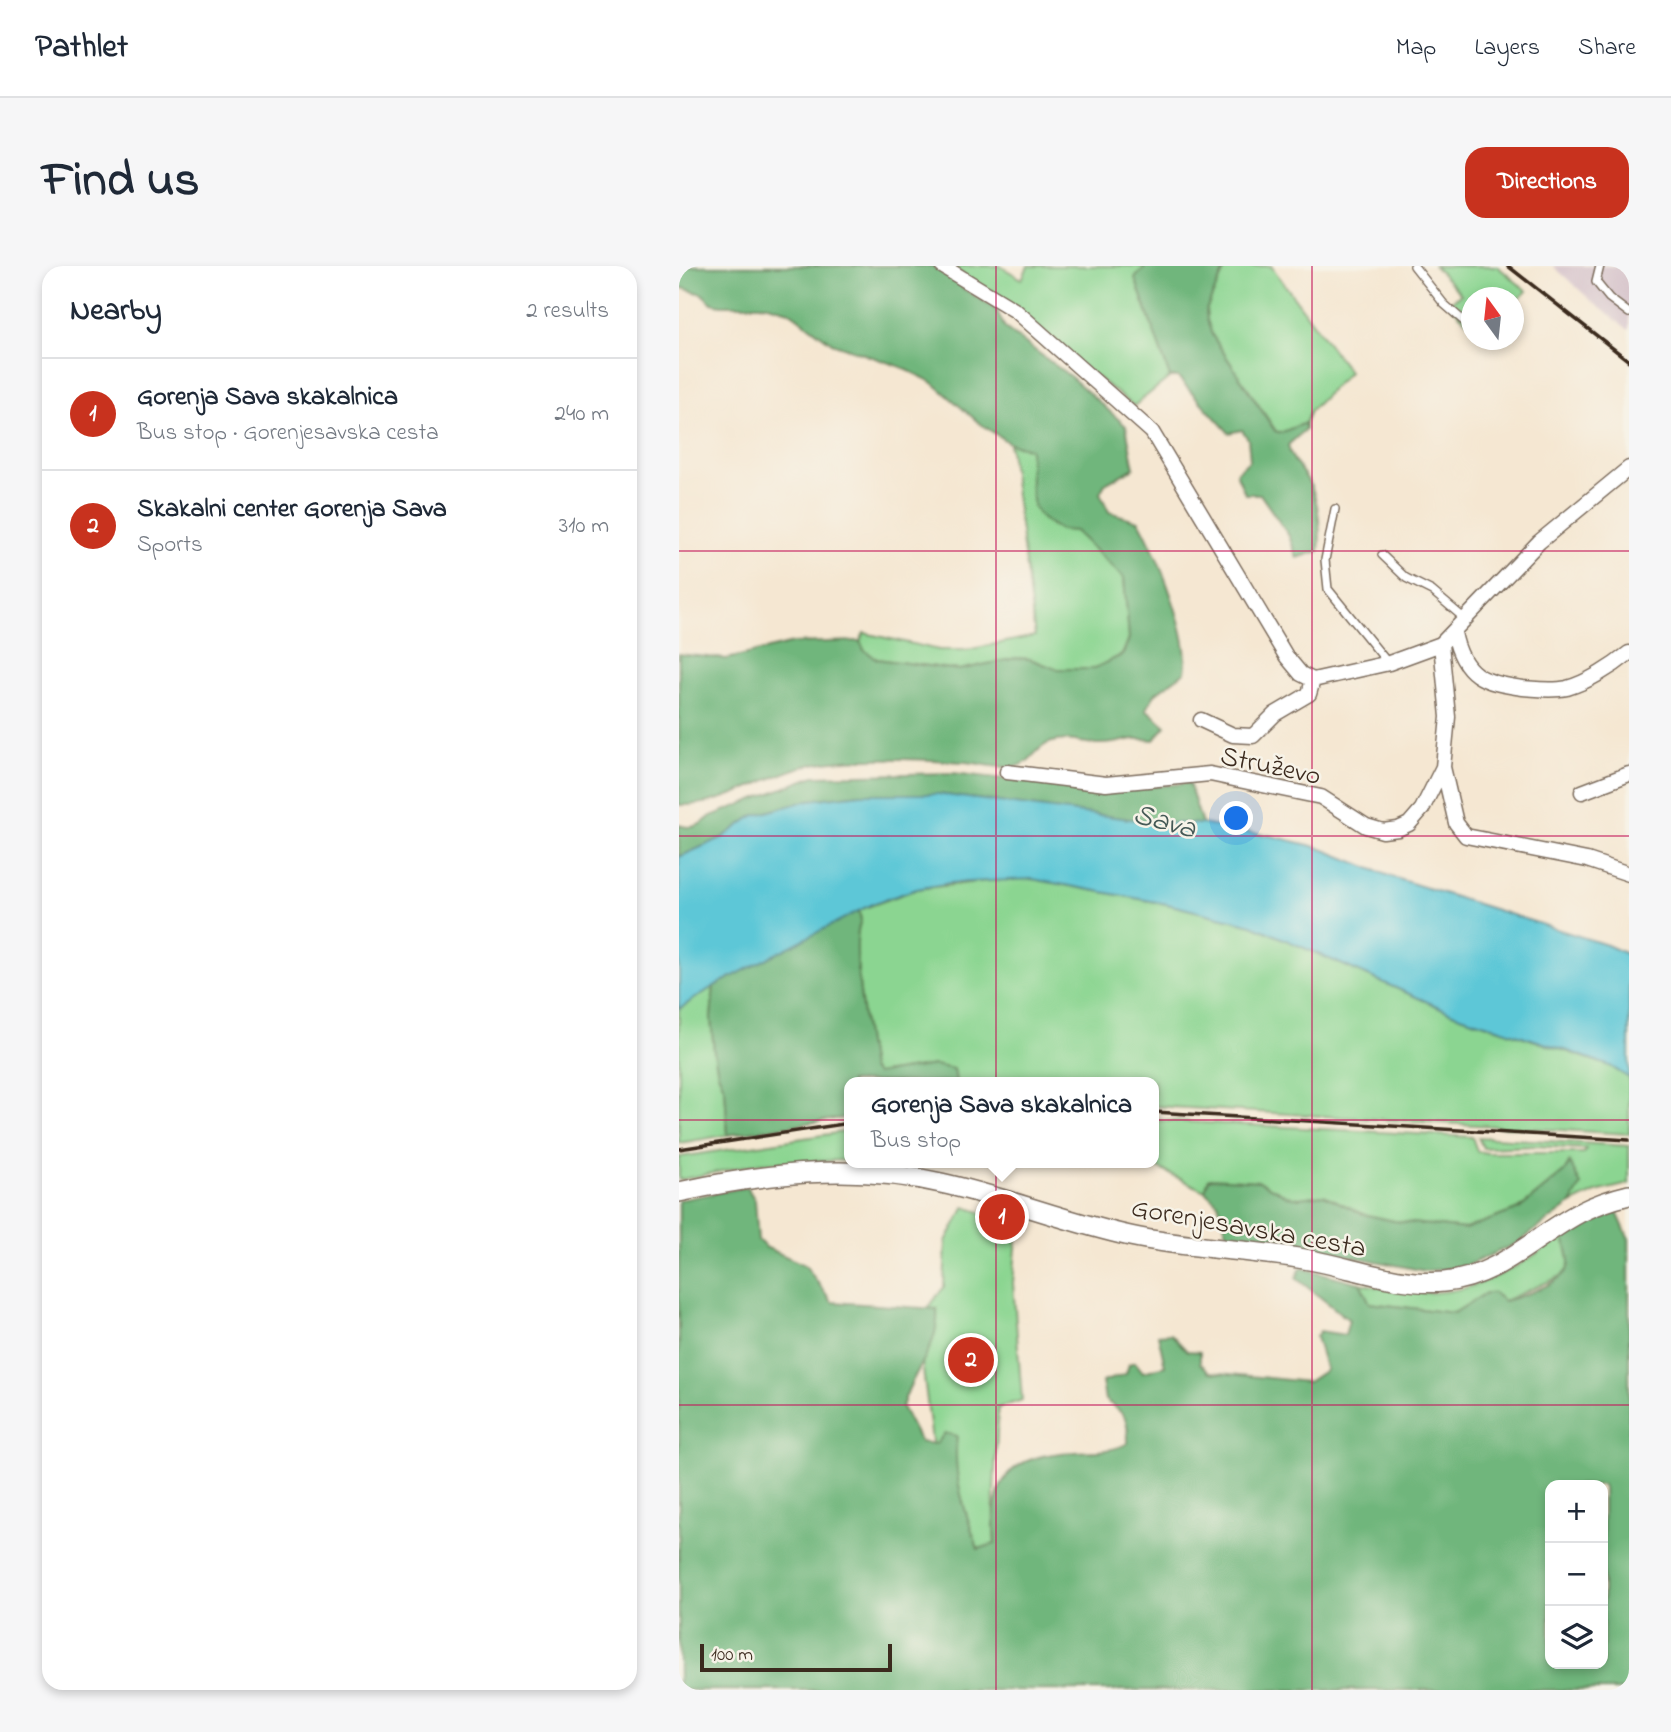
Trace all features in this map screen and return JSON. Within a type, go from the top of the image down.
[{"type":"street","points":[[942,266],[1016,311],[1152,432],[1286,656],[1301,674],[1313,680],[1389,663],[1441,643],[1454,633],[1539,542],[1629,468]]},
{"type":"street","points":[[1454,633],[1460,654],[1477,676],[1495,684],[1519,687],[1567,688],[1593,676],[1629,653]]},
{"type":"street","name":"Struževo","points":[[1441,643],[1448,717],[1443,767],[1456,823],[1466,836],[1625,870]]},
{"type":"street","name":"Struževo","points":[[1201,720],[1233,735],[1253,736],[1275,714],[1309,694],[1313,680]]},
{"type":"street","name":"Struževo","points":[[1007,772],[1106,784],[1210,774],[1321,797],[1352,818],[1383,831],[1409,824],[1422,809],[1443,767]]},
{"type":"street","points":[[1582,792],[1629,774]]},
{"type":"street","name":"Gorenjesavska cesta","points":[[679,1192],[775,1174],[816,1171],[889,1175],[943,1184],[1130,1236],[1189,1247],[1325,1262],[1392,1280],[1420,1283],[1447,1282],[1477,1274],[1509,1260],[1579,1213],[1629,1195]]},
{"type":"lane","points":[[1414,266],[1444,304],[1461,319]]},
{"type":"lane","points":[[1600,266],[1596,282],[1609,298],[1629,313]]},
{"type":"lane","points":[[1335,509],[1325,560],[1328,589],[1389,663]]},
{"type":"lane","points":[[1382,555],[1406,578],[1432,591],[1465,619]]},
{"type":"shaded area","points":[[1553,266],[1629,266],[1629,330],[1594,303]]},
{"type":"green space","points":[[679,266],[932,266],[961,281],[962,288],[996,309],[1005,328],[1071,377],[1126,426],[1134,468],[1105,484],[1100,493],[1109,512],[1139,521],[1171,595],[1186,657],[1185,672],[1156,693],[1146,709],[1166,726],[1154,740],[1138,739],[1102,744],[1056,741],[1039,749],[1024,764],[1011,767],[905,759],[841,760],[789,771],[712,801],[679,805],[679,654],[727,659],[793,643],[860,641],[864,650],[877,659],[959,670],[1016,658],[1030,659],[1056,669],[1093,669],[1122,655],[1129,638],[1124,578],[1075,531],[1060,530],[1042,519],[1034,507],[1030,449],[1009,443],[978,422],[932,382],[901,367],[832,343],[789,311],[768,305],[721,305],[712,303],[702,294],[679,287]]},
{"type":"green space","points":[[952,266],[1000,266],[1022,279],[1028,266],[1146,266],[1135,278],[1170,377],[1134,406]]},
{"type":"green space","points":[[1146,266],[1226,266],[1206,310],[1207,320],[1212,335],[1275,431],[1280,433],[1305,423],[1305,430],[1288,445],[1294,461],[1310,484],[1316,501],[1320,525],[1319,551],[1297,558],[1289,536],[1260,494],[1245,494],[1236,473],[1250,460],[1248,439],[1242,430],[1229,433],[1178,377],[1170,377],[1135,278]]},
{"type":"green space","points":[[1226,266],[1271,266],[1349,372],[1310,411],[1305,423],[1280,433],[1276,431],[1212,335],[1206,310]]},
{"type":"green space","points":[[1434,266],[1497,266],[1522,287],[1461,287],[1461,294]]},
{"type":"green space","points":[[1461,294],[1461,316],[1448,304]]},
{"type":"green space","points":[[1009,443],[1030,449],[1034,507],[1052,526],[1075,531],[1124,578],[1129,638],[1122,655],[1093,669],[1056,669],[1030,659],[1016,658],[959,670],[877,659],[864,650],[860,641],[864,633],[939,650],[967,650],[1035,636]]},
{"type":"green space","points":[[953,773],[1083,788],[1130,789],[1189,783],[1202,824],[1160,823],[938,794],[861,794],[809,800],[753,816],[722,838],[679,857],[679,825],[697,826],[711,816],[814,776]]},
{"type":"green space","points":[[1012,878],[1032,879],[1167,904],[1252,925],[1455,1014],[1610,1066],[1629,1078],[1629,1134],[1159,1106],[1159,1077],[955,1077],[954,1069],[934,1065],[876,1074],[871,1069],[860,992],[857,949],[861,921],[859,910],[917,889]]},
{"type":"green space","points":[[859,910],[861,921],[858,932],[858,969],[871,1069],[876,1074],[934,1065],[954,1069],[955,1077],[844,1077],[844,1118],[728,1135],[725,1089],[718,1073],[714,1052],[711,1018],[714,986]]},
{"type":"green space","points":[[714,986],[711,1018],[714,1052],[718,1073],[725,1089],[728,1135],[679,1143],[679,1009]]},
{"type":"green space","points":[[1159,1120],[1472,1137],[1477,1151],[1487,1153],[1584,1153],[1586,1149],[1536,1146],[1483,1148],[1478,1137],[1629,1146],[1629,1184],[1596,1192],[1571,1204],[1569,1163],[1564,1172],[1519,1209],[1466,1229],[1394,1221],[1363,1214],[1324,1195],[1299,1198],[1287,1196],[1259,1181],[1209,1178],[1205,1191],[1158,1168]]},
{"type":"green space","points":[[844,1132],[844,1160],[760,1163],[679,1180],[679,1157]]},
{"type":"green space","points":[[1570,1163],[1581,1185],[1571,1204],[1516,1244],[1468,1265],[1425,1271],[1315,1249],[1228,1237],[1218,1203],[1205,1191],[1209,1178],[1259,1181],[1287,1196],[1299,1198],[1324,1195],[1363,1214],[1394,1221],[1465,1229],[1519,1209],[1564,1172]]},
{"type":"green space","points":[[747,1187],[755,1200],[758,1240],[765,1247],[805,1265],[832,1302],[937,1309],[937,1323],[930,1348],[912,1381],[902,1407],[920,1442],[936,1444],[945,1433],[957,1436],[958,1479],[978,1549],[995,1544],[994,1522],[1000,1487],[1019,1465],[1052,1454],[1109,1450],[1128,1443],[1125,1417],[1105,1400],[1102,1382],[1126,1374],[1129,1364],[1135,1362],[1143,1372],[1165,1366],[1158,1335],[1171,1334],[1187,1351],[1200,1352],[1200,1363],[1210,1372],[1308,1382],[1326,1370],[1316,1337],[1320,1331],[1345,1335],[1349,1320],[1296,1278],[1301,1268],[1360,1283],[1370,1303],[1454,1313],[1486,1293],[1493,1293],[1504,1301],[1553,1282],[1567,1270],[1569,1263],[1564,1235],[1589,1220],[1616,1210],[1629,1239],[1629,1690],[679,1690],[679,1200]]},
{"type":"green space","points":[[965,1207],[1018,1225],[1013,1283],[1022,1400],[998,1408],[994,1494],[995,1545],[978,1549],[939,1497],[917,1321],[944,1287],[946,1241]]},
{"type":"green space","points":[[1564,1235],[1570,1265],[1566,1274],[1504,1301],[1493,1293],[1486,1293],[1454,1313],[1369,1303],[1360,1283],[1419,1293],[1445,1292],[1468,1287],[1514,1268]]},
{"type":"water","points":[[861,794],[938,794],[1160,823],[1202,824],[1272,836],[1317,847],[1389,876],[1607,945],[1629,955],[1629,1078],[1610,1066],[1455,1014],[1252,925],[1167,904],[1032,879],[950,883],[917,889],[872,904],[714,986],[679,1009],[679,857],[722,838],[753,816],[809,800]]},
{"type":"railway","points":[[1508,266],[1629,361]]},
{"type":"railway","points":[[1159,1112],[1629,1140]]},
{"type":"railway","points":[[679,1149],[844,1124]]},
{"type":"place","name":"Gorenja Sava skakalnica","points":[[1002,1217]]},
{"type":"place","name":"Skakalni center Gorenja Sava","points":[[971,1360]]},
{"type":"water label","name":"Sava","points":[[1165,820]]}]
